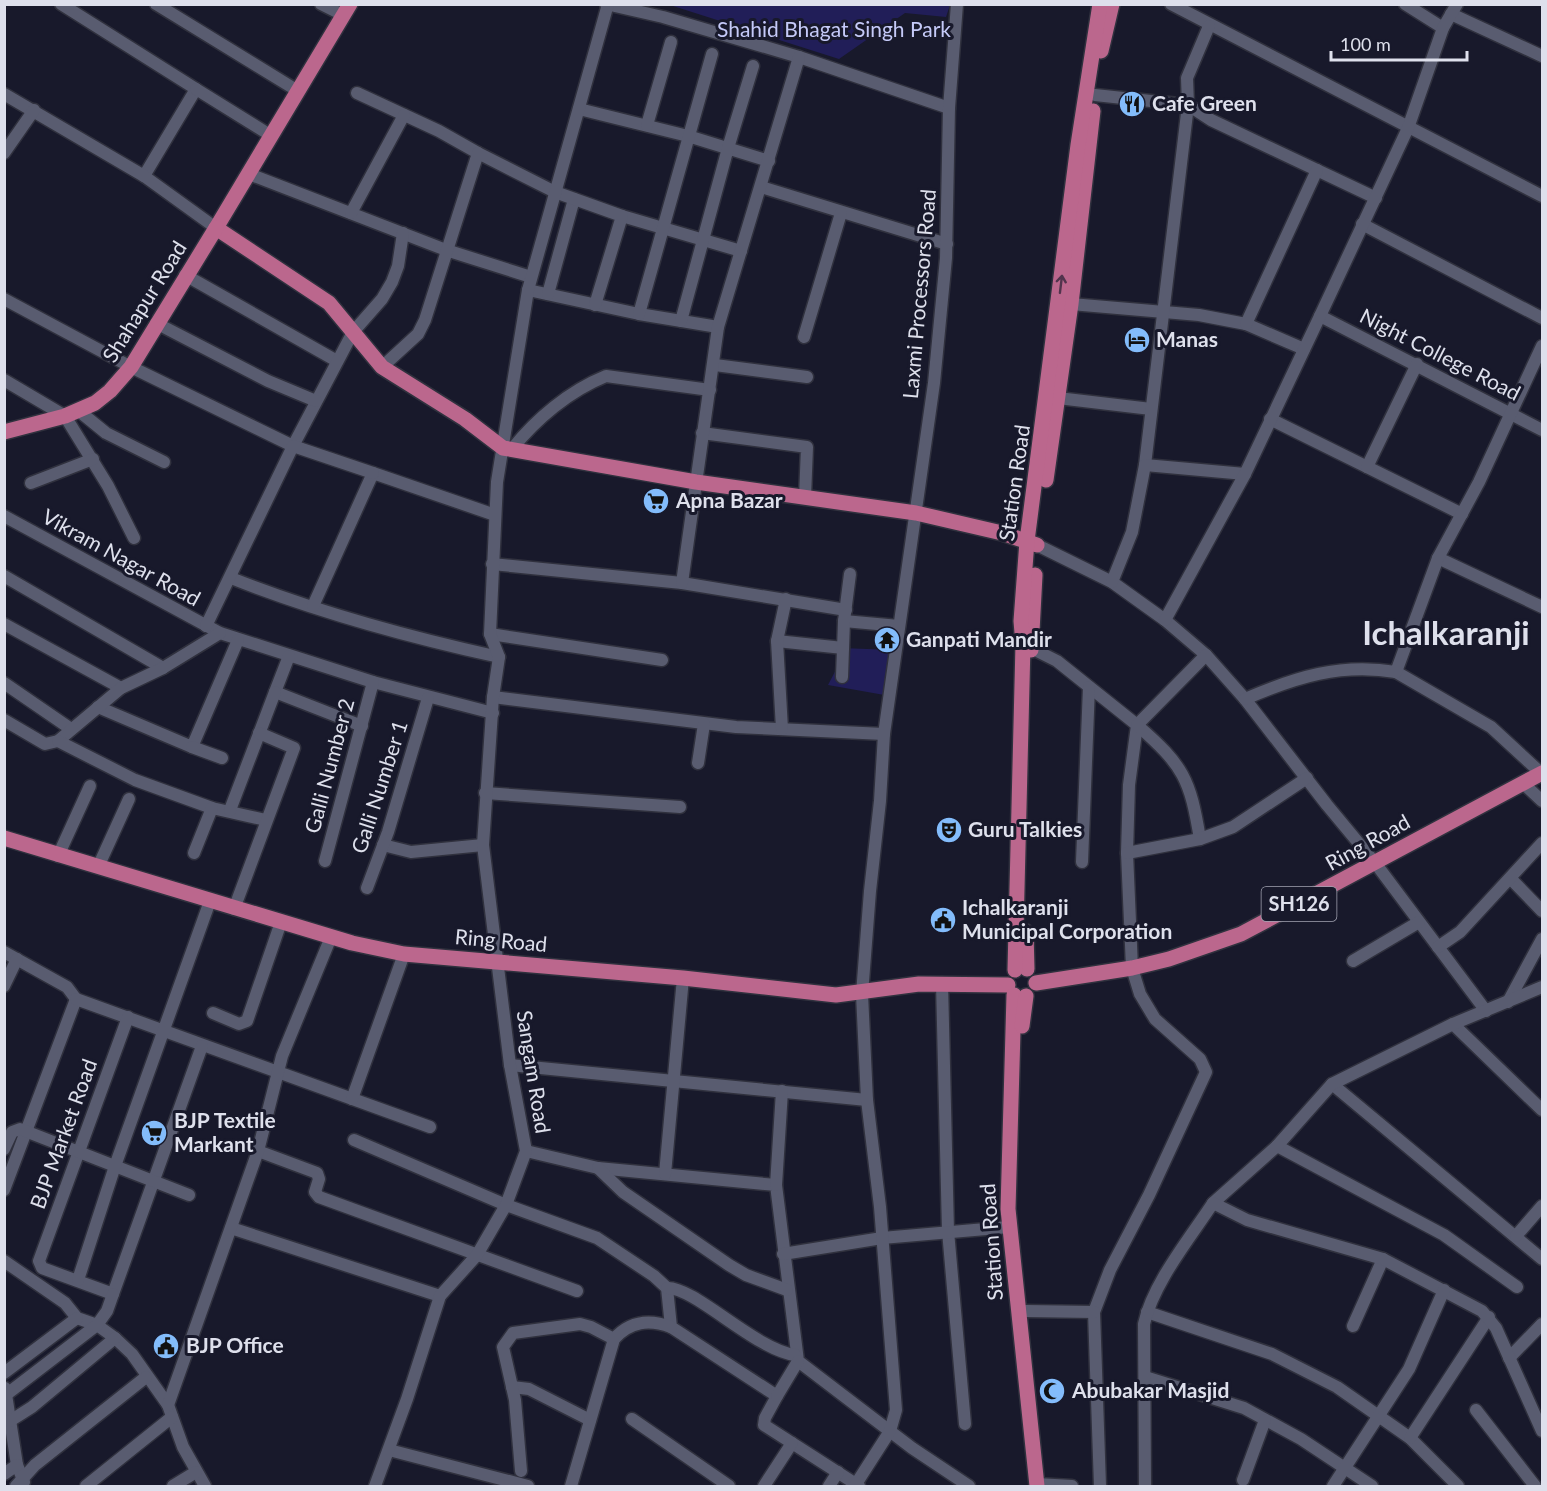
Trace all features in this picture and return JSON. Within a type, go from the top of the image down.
[{"type":"main road","name":"Station Road","points":[[1021,969],[1027,646],[1032,543],[1078,145],[1100,4]]},
{"type":"main road","name":"Station Road","points":[[1032,543],[1058,398],[1102,41],[1112,4]]},
{"type":"main road","name":"Shahapur Road","points":[[4,432],[72,414],[110,391],[131,367],[346,10]]},
{"type":"main road","points":[[216,228],[313,290],[341,316],[382,367],[465,419],[507,449],[696,482],[916,513],[1032,543]]},
{"type":"main road","name":"Ring Road","points":[[1036,983],[1132,968],[1241,934],[1542,774]]},
{"type":"main road","name":"Ring Road","points":[[6,843],[98,867],[331,937],[405,954],[683,978],[836,995],[862,994],[942,983],[1016,992]]},
{"type":"main road","points":[[1021,969],[1035,977],[1035,989],[1016,992],[1011,974],[1021,969]]},
{"type":"main road","name":"Station Road","points":[[1016,992],[1007,1192],[1041,1486]]},
{"type":"main road","name":"Station Road","points":[[1016,992],[1023,1017],[1017,1206],[1041,1486]]},
{"type":"street","points":[[61,4],[270,135]]},
{"type":"street","points":[[156,4],[298,91]]},
{"type":"street","points":[[321,4],[346,10]]},
{"type":"street","name":"Laxmi Processors Road","points":[[891,1431],[896,1410],[882,1238],[867,1100],[862,994],[884,734],[934,383],[947,244],[949,108],[957,4]]},
{"type":"street","points":[[1171,4],[1209,26],[1542,196]]},
{"type":"street","points":[[1405,4],[1443,28]]},
{"type":"street","points":[[499,657],[490,634],[495,515],[507,449],[528,290],[607,5],[663,17],[800,57],[949,108]]},
{"type":"street","points":[[1165,620],[1245,474],[1376,198],[1408,128],[1443,28],[1454,9],[1542,56]]},
{"type":"street","points":[[1112,582],[1132,532],[1145,465],[1188,105],[1187,78],[1209,26]]},
{"type":"street","points":[[647,125],[671,42]]},
{"type":"street","points":[[639,314],[712,54]]},
{"type":"street","points":[[682,583],[702,433],[715,365],[718,327],[800,57]]},
{"type":"street","points":[[681,321],[753,66]]},
{"type":"street","points":[[144,176],[196,89]]},
{"type":"street","points":[[357,93],[555,192],[661,229],[741,251]]},
{"type":"street","points":[[4,94],[144,176],[216,228]]},
{"type":"street","points":[[1095,95],[1188,105],[1211,120],[1376,198]]},
{"type":"street","points":[[4,153],[34,110]]},
{"type":"street","points":[[579,110],[688,136],[769,161]]},
{"type":"street","points":[[351,213],[404,115]]},
{"type":"street","points":[[382,367],[418,334],[425,320],[478,153]]},
{"type":"street","points":[[1246,324],[1317,170]]},
{"type":"street","points":[[249,174],[446,250],[531,277]]},
{"type":"street","points":[[761,188],[947,244]]},
{"type":"street","points":[[548,294],[574,199]]},
{"type":"street","points":[[804,337],[841,213]]},
{"type":"street","points":[[595,305],[622,216]]},
{"type":"street","points":[[1362,224],[1542,318]]},
{"type":"street","points":[[206,626],[231,578],[292,446],[337,361],[353,332],[382,299],[392,282],[398,266],[403,233]]},
{"type":"street","points":[[185,275],[337,361]]},
{"type":"street","points":[[528,290],[639,314],[718,327]]},
{"type":"street","points":[[4,299],[131,367],[292,446],[495,515]]},
{"type":"street","points":[[1071,304],[1162,312],[1246,324],[1304,349]]},
{"type":"street","name":"Night College Road","points":[[1320,316],[1542,430]]},
{"type":"street","points":[[156,323],[268,381],[316,401]]},
{"type":"street","points":[[1396,672],[1438,558],[1462,514],[1542,346]]},
{"type":"street","points":[[1367,467],[1417,364]]},
{"type":"street","points":[[715,365],[807,377]]},
{"type":"street","points":[[507,449],[530,426],[592,382],[606,376],[710,390]]},
{"type":"street","points":[[4,380],[164,462]]},
{"type":"street","points":[[1058,398],[1151,409]]},
{"type":"street","points":[[72,414],[134,538]]},
{"type":"street","points":[[1270,419],[1462,514]]},
{"type":"street","points":[[702,433],[807,447],[805,497]]},
{"type":"street","points":[[31,483],[93,459]]},
{"type":"street","points":[[1145,465],[1245,474]]},
{"type":"street","points":[[313,606],[373,473]]},
{"type":"street","name":"Vikram Nagar Road","points":[[4,516],[220,633],[373,682],[493,713]]},
{"type":"street","points":[[1032,543],[1112,582],[1165,620],[1206,655],[1245,699],[1376,864],[1486,1011]]},
{"type":"street","points":[[1438,558],[1542,607]]},
{"type":"street","points":[[492,564],[682,583],[786,599],[845,616],[899,626]]},
{"type":"street","points":[[842,677],[850,574]]},
{"type":"street","points":[[4,576],[163,668]]},
{"type":"street","points":[[231,578],[284,599],[422,640],[499,657]]},
{"type":"street","points":[[782,729],[777,641],[786,599]]},
{"type":"street","points":[[4,624],[121,688]]},
{"type":"street","points":[[4,720],[45,744],[58,741],[121,688],[163,668],[220,633]]},
{"type":"street","points":[[490,634],[662,660]]},
{"type":"street","points":[[192,747],[238,640]]},
{"type":"street","points":[[777,641],[843,648]]},
{"type":"street","points":[[1027,646],[1057,661],[1137,725],[1171,757],[1192,791],[1200,839]]},
{"type":"street","points":[[1100,1486],[1094,1312],[1110,1270],[1149,1195],[1206,1072],[1200,1059],[1155,1019],[1140,994],[1132,968],[1127,854],[1129,785],[1137,725],[1206,655]]},
{"type":"street","points":[[230,810],[289,656]]},
{"type":"street","name":"Sangam Road","points":[[375,1486],[440,1296],[477,1255],[506,1205],[526,1151],[510,1065],[483,845],[484,793],[499,657]]},
{"type":"street","points":[[1245,699],[1289,680],[1332,671],[1380,669],[1396,672],[1491,727],[1542,774]]},
{"type":"street","name":"Galli Number 2","points":[[325,861],[373,682]]},
{"type":"street","points":[[4,683],[71,729]]},
{"type":"street","points":[[1082,862],[1089,687]]},
{"type":"street","points":[[275,692],[362,726]]},
{"type":"street","points":[[493,697],[704,724],[884,734]]},
{"type":"street","name":"Galli Number 1","points":[[367,888],[383,845],[428,698]]},
{"type":"street","points":[[98,707],[222,758]]},
{"type":"street","points":[[698,763],[704,724]]},
{"type":"street","points":[[234,909],[294,748],[259,734]]},
{"type":"street","points":[[58,741],[135,780],[212,808],[230,810],[266,820]]},
{"type":"street","points":[[1127,854],[1200,839],[1233,827],[1307,778]]},
{"type":"street","points":[[1524,784],[1542,801]]},
{"type":"street","points":[[58,856],[90,786]]},
{"type":"street","points":[[484,793],[680,807]]},
{"type":"street","points":[[98,867],[129,799]]},
{"type":"street","points":[[194,853],[212,808]]},
{"type":"street","points":[[1438,947],[1460,932],[1542,843]]},
{"type":"street","points":[[383,845],[411,852],[483,845]]},
{"type":"street","points":[[1511,879],[1542,911]]},
{"type":"street","points":[[113,1294],[78,1280],[115,1166],[210,901]]},
{"type":"street","points":[[213,1013],[239,1024],[247,1021],[281,922]]},
{"type":"street","points":[[1353,961],[1419,922]]},
{"type":"street","points":[[86,1486],[170,1411],[258,1151],[282,1056],[331,937]]},
{"type":"street","points":[[1508,1002],[1542,939]]},
{"type":"street","points":[[4,952],[67,987],[76,999],[430,1127]]},
{"type":"street","points":[[352,1099],[405,954]]},
{"type":"street","points":[[4,986],[17,959]]},
{"type":"street","points":[[665,1174],[683,978]]},
{"type":"street","points":[[942,983],[948,1231],[964,1424]]},
{"type":"street","points":[[1146,1486],[1144,1324],[1147,1312],[1179,1253],[1213,1203],[1277,1146],[1332,1084],[1453,1024],[1542,987]]},
{"type":"street","points":[[4,1190],[76,999]]},
{"type":"street","name":"BJP Market Road","points":[[78,1280],[39,1266],[128,1017]]},
{"type":"street","points":[[1453,1024],[1542,1110]]},
{"type":"street","points":[[146,1377],[21,1484],[6,1390],[97,1325],[107,1311],[202,1046]]},
{"type":"street","points":[[510,1065],[673,1079],[867,1100]]},
{"type":"street","points":[[1332,1084],[1542,1259]]},
{"type":"street","points":[[782,1091],[776,1185],[796,1358],[764,1425],[857,1485],[891,1431]]},
{"type":"street","points":[[4,1149],[12,1132],[20,1129],[189,1195]]},
{"type":"street","points":[[354,1140],[506,1205],[597,1238],[654,1276],[667,1288],[688,1295],[765,1346],[796,1358],[891,1431],[969,1486]]},
{"type":"street","points":[[1277,1146],[1444,1235],[1516,1287]]},
{"type":"street","points":[[258,1151],[317,1173],[319,1179],[315,1192],[319,1197],[577,1291]]},
{"type":"street","points":[[526,1151],[598,1168],[776,1185]]},
{"type":"street","points":[[598,1168],[623,1192],[729,1265],[746,1275],[788,1290]]},
{"type":"street","points":[[1213,1203],[1247,1220],[1383,1259],[1444,1290],[1489,1317],[1542,1431]]},
{"type":"street","points":[[1516,1236],[1542,1206]]},
{"type":"street","points":[[783,1254],[882,1238],[1010,1227]]},
{"type":"street","points":[[231,1228],[440,1296]]},
{"type":"street","points":[[1353,1326],[1383,1259]]},
{"type":"street","points":[[5,1263],[65,1303],[77,1318],[97,1325],[132,1354],[170,1411],[196,1472],[205,1486]]},
{"type":"street","points":[[667,1288],[671,1327]]},
{"type":"street","points":[[1334,1486],[1409,1369],[1444,1290]]},
{"type":"street","points":[[1026,1311],[1094,1312]]},
{"type":"street","points":[[1147,1312],[1272,1354],[1337,1387],[1410,1438],[1458,1486]]},
{"type":"street","points":[[1410,1438],[1489,1317]]},
{"type":"street","points":[[4,1373],[77,1318]]},
{"type":"street","points":[[571,1486],[614,1339],[621,1331],[635,1324],[654,1321],[671,1327],[777,1396]]},
{"type":"street","points":[[521,1471],[512,1387],[503,1347],[513,1333],[580,1324],[614,1339]]},
{"type":"street","points":[[1509,1358],[1542,1324]]},
{"type":"street","points":[[10,1421],[57,1387],[115,1338]]},
{"type":"street","points":[[1145,1377],[1244,1408],[1285,1429],[1372,1486]]},
{"type":"street","points":[[512,1387],[529,1389],[591,1420]]},
{"type":"street","points":[[1476,1410],[1535,1486]]},
{"type":"street","points":[[632,1419],[729,1486]]},
{"type":"street","points":[[1243,1480],[1265,1420]]},
{"type":"street","points":[[764,1486],[792,1443]]},
{"type":"street","points":[[389,1449],[528,1486]]},
{"type":"street","points":[[4,1474],[17,1465]]},
{"type":"street","points":[[172,1486],[196,1472]]},
{"type":"street","points":[[829,1486],[838,1472]]},
{"type":"street","points":[[1041,1486],[1072,1486]]},
{"type":"green space","name":"Shahid Bhagat Singh Park","points":[[670,5],[950,5],[946,17],[905,13],[839,59]]},
{"type":"green space","points":[[839,648],[897,650],[890,696],[828,685],[840,662]]},
{"type":"place","name":"Cafe Green","points":[[1132,104]]},
{"type":"place","name":"Manas","points":[[1137,340]]},
{"type":"place","name":"Apna Bazar","points":[[656,501]]},
{"type":"place","name":"Ganpati Mandir","points":[[887,640]]},
{"type":"place","name":"Guru Talkies","points":[[949,830]]},
{"type":"place","name":"Ichalkaranji Municipal Corporation","points":[[943,920]]},
{"type":"place","name":"BJP Textile Markant","points":[[154,1133]]},
{"type":"place","name":"BJP Office","points":[[166,1346]]},
{"type":"place","name":"Abubakar Masjid","points":[[1052,1391]]},
{"type":"district","name":"Ichalkaranji","points":[[1446,633]]}]
